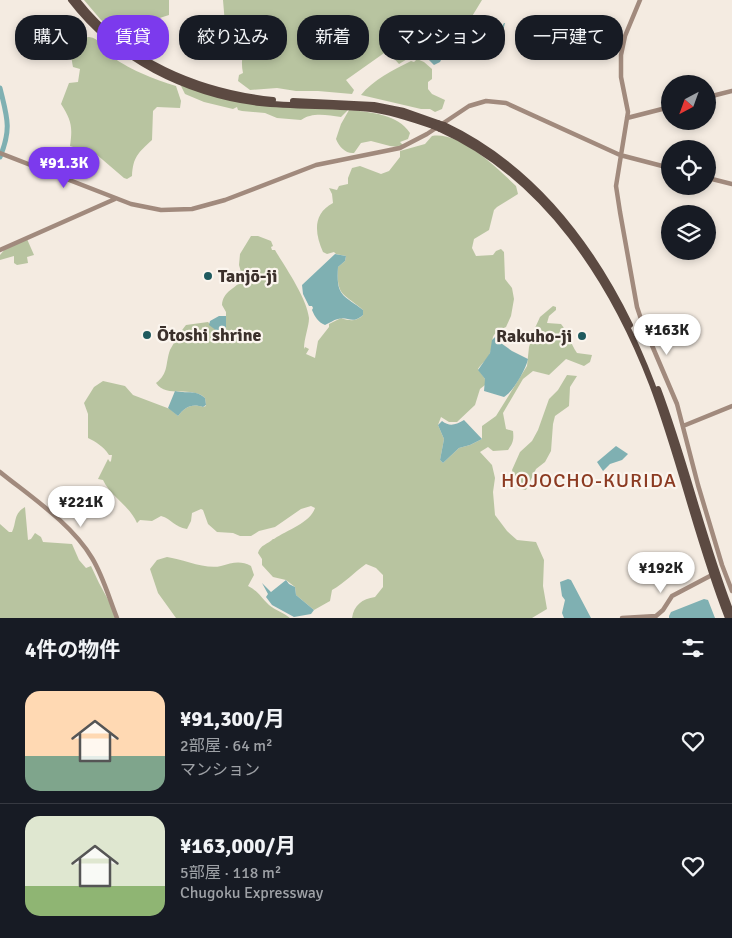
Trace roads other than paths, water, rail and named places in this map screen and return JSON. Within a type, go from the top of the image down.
[{"type":"highway","points":[[71,0],[100,32],[126,53],[155,70],[188,85],[223,96],[260,103],[380,111],[439,126],[497,161],[537,196],[565,228],[611,296],[634,341],[652,384],[669,434],[728,618]]},
{"type":"highway","points":[[77,0],[103,29],[128,49],[157,66],[189,81],[259,98],[354,103],[391,108],[469,138],[514,168],[541,194],[568,226],[614,294],[637,339],[662,401],[732,615]]},
{"type":"street","points":[[640,0],[625,36],[621,55],[627,118],[616,186],[637,307],[676,404],[720,567],[732,591]]},
{"type":"street","points":[[716,95],[732,91]]},
{"type":"street","points":[[0,153],[115,199],[151,209],[195,209],[316,165],[400,148],[427,134],[469,106],[486,101],[506,103],[620,155],[661,166]]},
{"type":"street","points":[[627,118],[661,109]]},
{"type":"street","points":[[716,180],[732,184]]},
{"type":"street","points":[[0,250],[115,199]]},
{"type":"street","points":[[683,426],[732,406]]},
{"type":"street","points":[[0,472],[79,539],[93,558],[117,618]]},
{"type":"street","points":[[622,618],[656,616],[663,610],[672,596],[710,576]]},
{"type":"water","points":[[429,60],[441,60],[440,62],[434,65]]},
{"type":"water","points":[[335,254],[346,256],[345,261],[338,267],[340,290],[342,294],[363,310],[363,315],[353,320],[336,319],[325,325],[316,317],[312,306],[309,306],[303,294],[302,285]]},
{"type":"water","points":[[219,316],[226,316],[226,330],[217,331],[209,325],[210,321]]},
{"type":"water","points":[[499,333],[498,341],[528,359],[519,380],[504,397],[484,391],[485,379],[478,370],[490,353],[492,340]]},
{"type":"water","points":[[175,391],[201,395],[205,398],[206,405],[203,407],[195,405],[189,407],[178,416],[168,408]]},
{"type":"water","points":[[464,420],[482,439],[459,448],[443,463],[440,460],[444,439],[438,425],[442,421],[453,425]]},
{"type":"water","points":[[616,446],[628,454],[622,460],[610,464],[603,471],[597,462]]},
{"type":"water","points":[[568,579],[571,580],[591,618],[564,618],[562,613],[565,600],[562,596],[560,582]]},
{"type":"water","points":[[286,580],[295,587],[296,595],[314,610],[311,614],[294,617],[272,605],[266,597],[268,594],[262,583],[271,592]]},
{"type":"water","points":[[704,599],[708,600],[715,618],[669,618],[671,612]]},
{"type":"waterway","points":[[0,88],[7,122],[6,138],[0,157]]},
{"type":"place","name":"Tanjō-ji","points":[[208,276]]},
{"type":"place","name":"Ōtoshi shrine","points":[[147,335]]},
{"type":"place","name":"Rakuho-ji","points":[[582,336]]},
{"type":"district","name":"HOJOCHO-KURIDA","points":[[589,480]]}]
